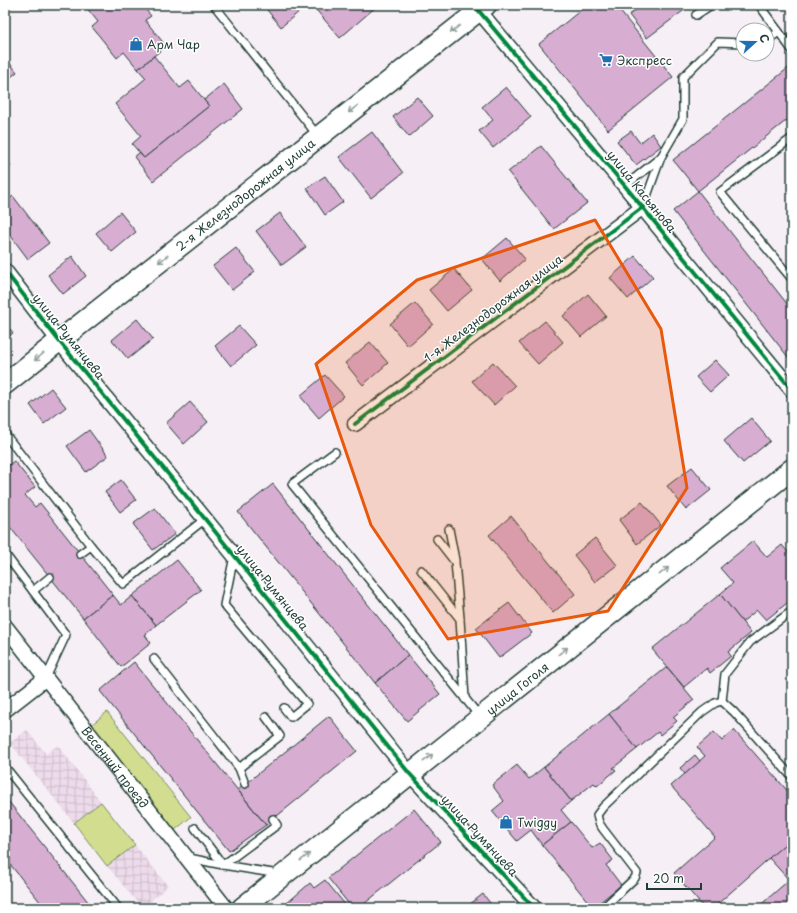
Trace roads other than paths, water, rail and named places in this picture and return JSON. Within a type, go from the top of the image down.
[{"type":"main road","name":"2-я Железнодорожная улица","points":[[5,384],[480,7]]},
{"type":"main road","name":"улица Гоголя","points":[[242,908],[409,773],[792,469]]},
{"type":"street","name":"улица Касьянова","points":[[480,7],[792,390]]},
{"type":"street","name":"1-я Железнодорожная улица","points":[[355,424],[643,207]]},
{"type":"street","name":"улица Румянцева","points":[[5,271],[59,341],[205,519],[409,773],[534,908]]},
{"type":"street","name":"Весенний проезд","points":[[5,626],[226,908]]},
{"type":"street","points":[[5,710],[46,678]]},
{"type":"lane","points":[[214,5],[318,137]]},
{"type":"lane","points":[[696,15],[711,5]]},
{"type":"lane","points":[[759,5],[792,50]]},
{"type":"lane","points":[[775,35],[779,32]]},
{"type":"lane","points":[[643,207],[662,157],[683,119],[683,76],[718,42],[735,43]]},
{"type":"lane","points":[[792,138],[720,192],[792,279]]},
{"type":"lane","points":[[625,186],[662,157]]},
{"type":"lane","points":[[5,434],[91,546],[123,584],[205,519]]},
{"type":"lane","points":[[335,452],[292,484],[480,717]]},
{"type":"lane","points":[[449,529],[455,562],[465,699]]},
{"type":"lane","points":[[437,539],[455,562]]},
{"type":"lane","points":[[80,554],[91,546]]},
{"type":"lane","points":[[5,554],[66,635],[46,678]]},
{"type":"lane","points":[[234,555],[224,605],[307,704],[291,717],[284,708]]},
{"type":"lane","points":[[421,570],[460,619]]},
{"type":"lane","points":[[33,591],[50,577]]},
{"type":"lane","points":[[722,701],[725,674],[750,642],[792,610]]},
{"type":"lane","points":[[154,659],[239,768],[244,784]]},
{"type":"lane","points":[[722,701],[734,712],[792,777]]},
{"type":"lane","points":[[603,908],[635,878],[637,873],[603,829],[599,823],[597,815],[602,807],[702,712],[715,703],[722,701]]},
{"type":"lane","points":[[239,768],[280,736],[266,717]]},
{"type":"lane","points":[[5,767],[118,908]]},
{"type":"lane","points":[[223,865],[277,824],[273,819]]},
{"type":"lane","points":[[195,828],[223,865]]},
{"type":"lane","points":[[187,858],[283,874]]},
{"type":"place","name":"Арм Чар","points":[[136,44]]},
{"type":"place","name":"Экспресс","points":[[606,60]]},
{"type":"place","name":"Twiggy","points":[[506,822]]}]
